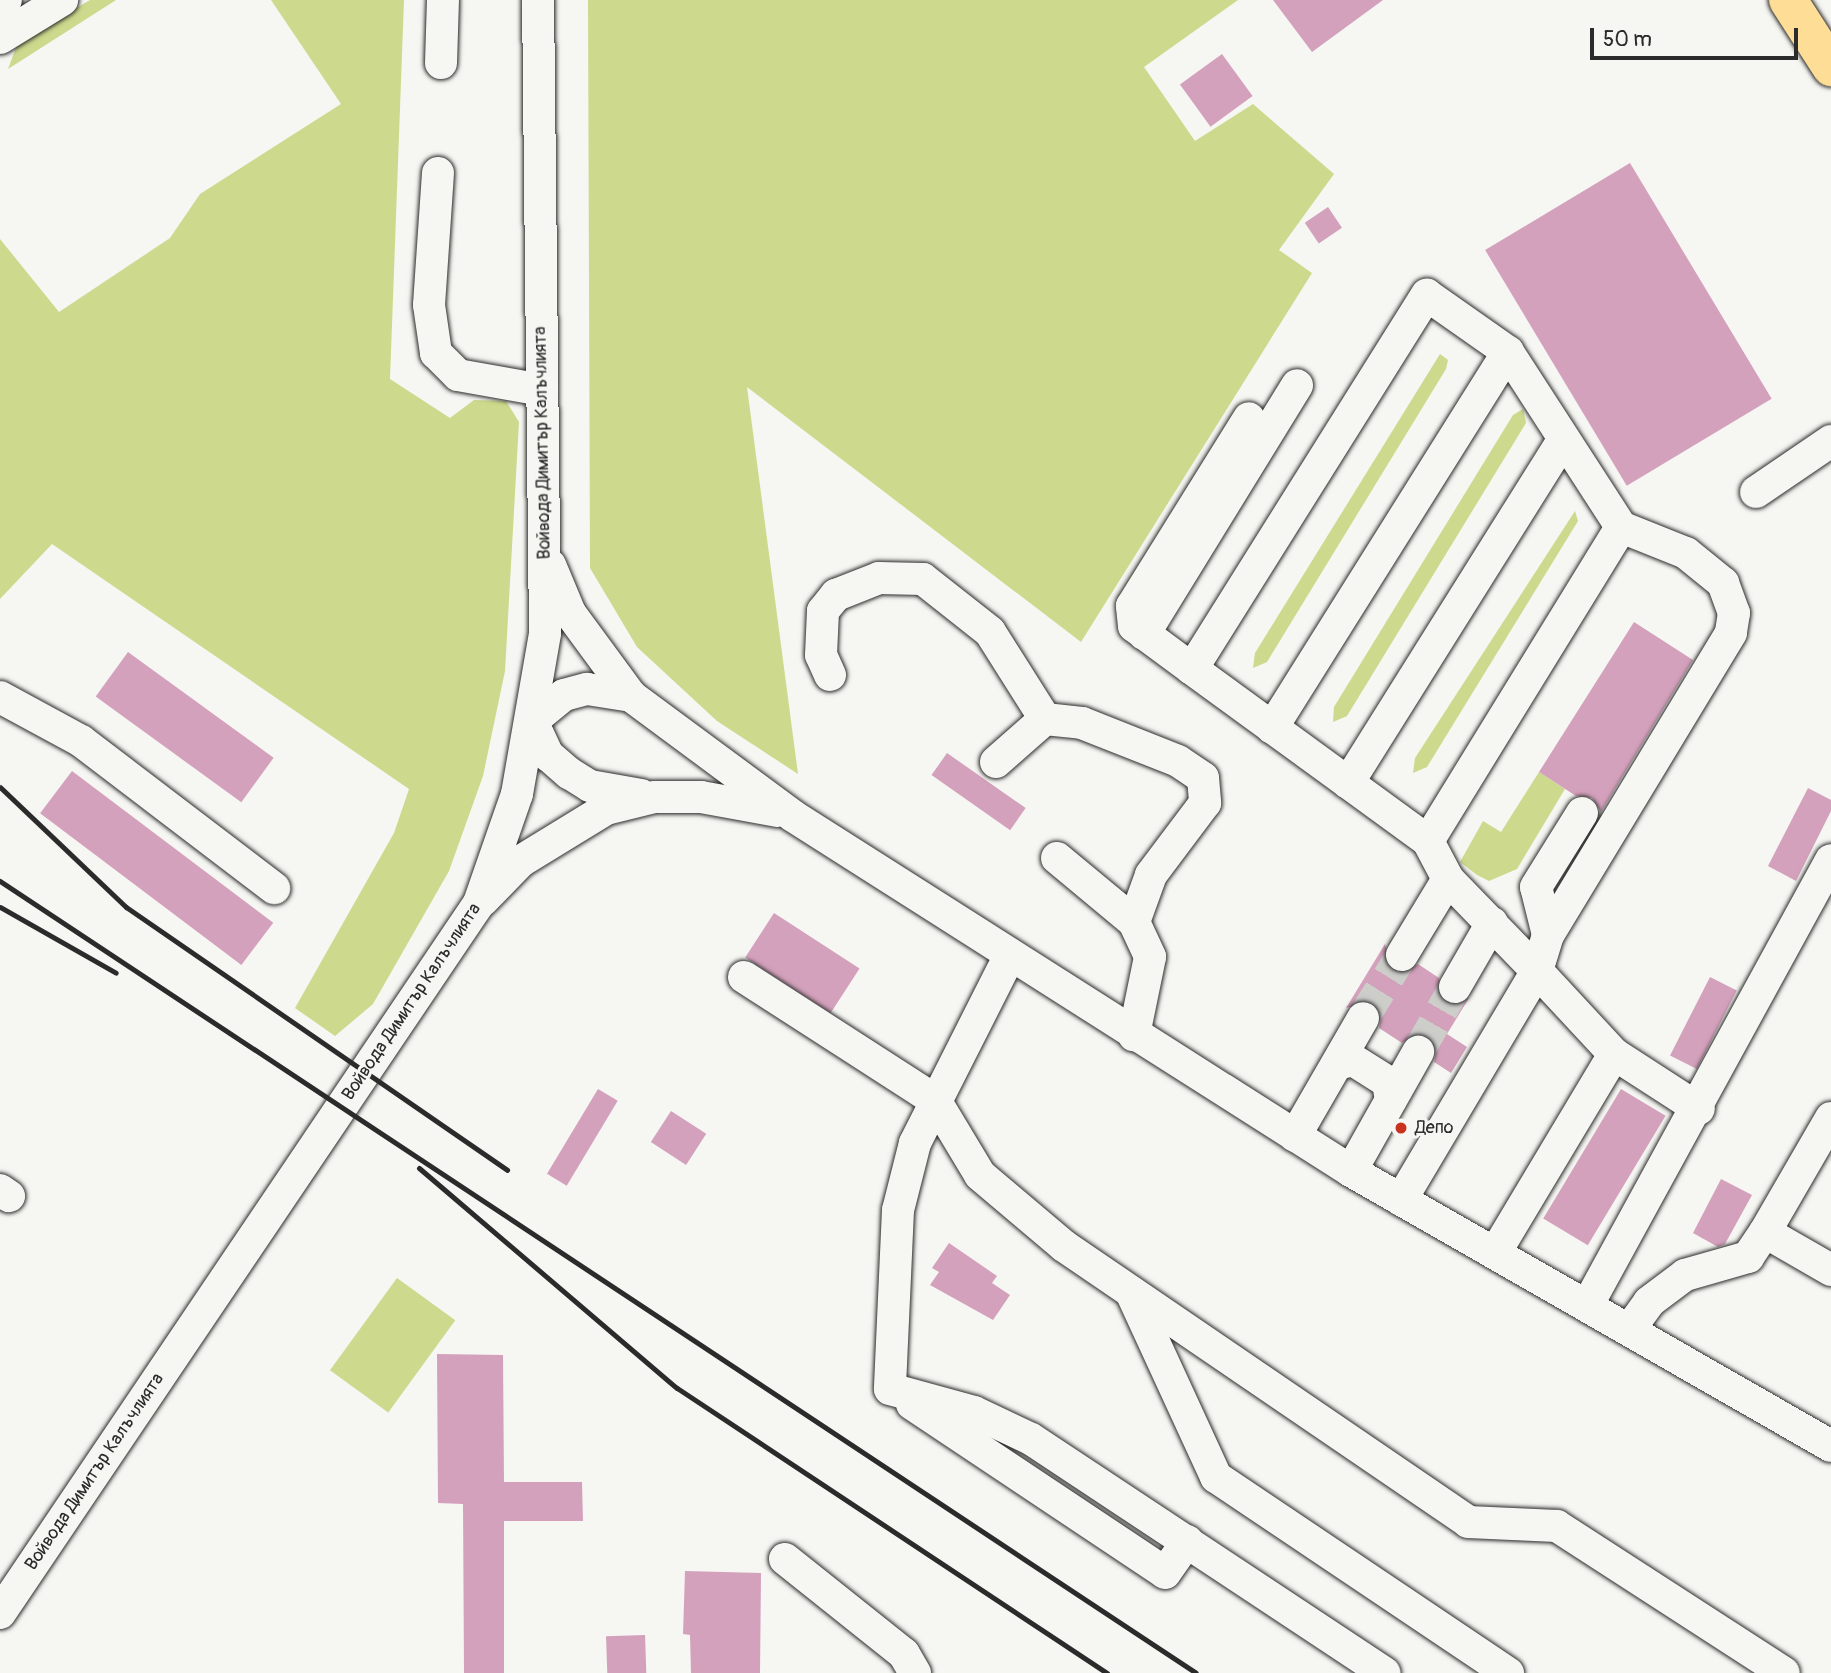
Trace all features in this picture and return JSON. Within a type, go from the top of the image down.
[{"type":"main road","points":[[1788,0],[1831,67]]},
{"type":"street","points":[[0,4],[6,0]]},
{"type":"street","points":[[0,38],[62,0]]},
{"type":"street","points":[[441,64],[443,0]]},
{"type":"street","name":"Войвода Димитър Калъчлията","points":[[0,1613],[479,903],[517,794],[533,721],[544,633],[538,0]]},
{"type":"street","points":[[438,173],[429,305],[436,353],[458,375],[542,390]]},
{"type":"street","points":[[1192,669],[1427,295],[1508,352],[1621,527],[1707,565],[1729,594],[1731,633],[1548,935],[1537,971],[1401,1200]]},
{"type":"street","points":[[1272,728],[1508,352]]},
{"type":"street","points":[[1144,634],[1297,385]]},
{"type":"street","points":[[1249,418],[1132,606],[1129,615],[1144,634],[1428,841],[1448,879],[1614,1054],[1699,1109]]},
{"type":"street","points":[[1348,783],[1564,439]]},
{"type":"street","points":[[1756,492],[1831,441]]},
{"type":"street","points":[[1428,841],[1621,527]]},
{"type":"street","points":[[544,551],[570,613],[631,695],[793,816],[1351,1171],[1831,1446]]},
{"type":"street","points":[[830,675],[821,655],[823,611],[836,595],[878,578],[923,579],[990,632],[1045,719]]},
{"type":"street","points":[[631,695],[576,692],[533,721],[548,755],[580,780],[655,797],[740,801],[793,816]]},
{"type":"street","points":[[0,697],[81,741],[274,888]]},
{"type":"street","points":[[996,762],[1045,719],[1082,723],[1178,761],[1203,778],[1205,803],[1151,875],[1134,922]]},
{"type":"street","points":[[479,903],[559,834],[606,809],[655,797]]},
{"type":"street","points":[[1548,935],[1536,887],[1582,813]]},
{"type":"street","points":[[1058,858],[1134,922],[1150,957],[1134,1035]]},
{"type":"street","points":[[1587,1306],[1699,1109],[1831,860]]},
{"type":"street","points":[[1402,955],[1448,879]]},
{"type":"street","points":[[1455,988],[1492,923]]},
{"type":"street","points":[[1010,955],[915,1143],[898,1210],[890,1389],[974,1412],[1031,1439],[1385,1673]]},
{"type":"street","points":[[744,976],[935,1100],[979,1175],[1132,1292],[1468,1522],[1557,1526],[1784,1673]]},
{"type":"street","points":[[1295,1136],[1363,1018]]},
{"type":"street","points":[[1351,1171],[1418,1052]]},
{"type":"street","points":[[1495,1253],[1614,1054]]},
{"type":"street","points":[[1337,1064],[1353,1060],[1388,1082],[1391,1100]]},
{"type":"street","points":[[1629,1330],[1649,1302],[1685,1275],[1748,1257],[1831,1118]]},
{"type":"street","points":[[1765,1232],[1831,1270]]},
{"type":"street","points":[[1132,1292],[1216,1477],[1508,1673]]},
{"type":"street","points":[[785,1559],[904,1654],[915,1673]]},
{"type":"green space","points":[[90,0],[116,0],[8,69],[18,42]]},
{"type":"green space","points":[[271,0],[404,0],[390,379],[450,418],[474,400],[506,401],[519,422],[505,671],[483,776],[449,871],[373,1004],[335,1036],[295,1008],[394,833],[409,789],[52,544],[0,599],[0,239],[59,312],[170,238],[200,194],[341,104]]},
{"type":"green space","points":[[588,0],[1238,0],[1144,67],[1195,141],[1253,104],[1334,174],[1279,250],[1312,273],[1081,642],[747,387],[798,774],[717,721],[637,647],[590,568]]},
{"type":"green space","points":[[1440,354],[1448,360],[1446,369],[1267,662],[1253,668],[1255,653]]},
{"type":"green space","points":[[1523,409],[1526,423],[1347,716],[1333,722],[1334,707],[1513,415]]},
{"type":"green space","points":[[1575,511],[1578,521],[1427,767],[1413,773],[1415,758]]},
{"type":"green space","points":[[1539,772],[1565,789],[1517,869],[1489,881],[1477,875],[1460,862],[1483,821],[1501,832]]},
{"type":"green space","points":[[397,1278],[455,1320],[388,1413],[330,1370]]},
{"type":"building","points":[[1273,0],[1383,0],[1312,52]]},
{"type":"building","points":[[1222,54],[1253,96],[1210,127],[1180,85]]},
{"type":"building","points":[[1630,163],[1772,399],[1627,486],[1485,250]]},
{"type":"building","points":[[1328,207],[1342,228],[1319,243],[1305,223]]},
{"type":"building","points":[[1634,622],[1693,660],[1601,812],[1592,798],[1576,796],[1539,772]]},
{"type":"building","points":[[128,652],[274,758],[241,802],[96,696]]},
{"type":"building","points":[[947,753],[1026,808],[1010,830],[932,775]]},
{"type":"building","points":[[72,771],[273,923],[241,965],[40,813]]},
{"type":"building","points":[[1808,788],[1831,800],[1831,811],[1796,881],[1768,866]]},
{"type":"building","points":[[774,913],[860,969],[831,1013],[745,957]]},
{"type":"building","points":[[1385,944],[1392,970],[1402,973],[1418,964],[1439,978],[1445,1002],[1469,998],[1447,1034],[1467,1047],[1451,1073],[1434,1062],[1436,1051],[1428,1036],[1417,1034],[1402,1043],[1379,1028],[1381,1017],[1373,1002],[1346,1008]]},
{"type":"building","points":[[1710,977],[1737,991],[1697,1069],[1670,1055]]},
{"type":"building","points":[[598,1089],[618,1101],[567,1186],[547,1174]]},
{"type":"building","points":[[1621,1089],[1666,1116],[1588,1245],[1543,1218]]},
{"type":"building","points":[[671,1111],[706,1134],[686,1165],[651,1142]]},
{"type":"building","points":[[1721,1179],[1752,1195],[1725,1244],[1718,1247],[1693,1233]]},
{"type":"building","points":[[949,1243],[997,1276],[992,1283],[1010,1295],[993,1320],[930,1285],[939,1272],[932,1268]]},
{"type":"building","points":[[437,1354],[503,1355],[504,1482],[582,1482],[583,1521],[504,1521],[504,1673],[464,1673],[463,1504],[438,1503]]},
{"type":"building","points":[[685,1571],[761,1573],[760,1673],[691,1673],[690,1635],[683,1634]]},
{"type":"building","points":[[645,1635],[646,1673],[607,1673],[606,1636]]},
{"type":"tunnel","points":[[1363,1018],[1402,955]]},
{"type":"tunnel","points":[[1418,1052],[1455,987]]},
{"type":"railway","points":[[0,787],[126,907],[507,1170]]},
{"type":"railway","points":[[0,881],[1196,1673]]},
{"type":"railway","points":[[0,907],[116,973]]},
{"type":"railway","points":[[419,1168],[677,1388],[1107,1673]]},
{"type":"place","name":"Депо","points":[[1401,1128]]}]
